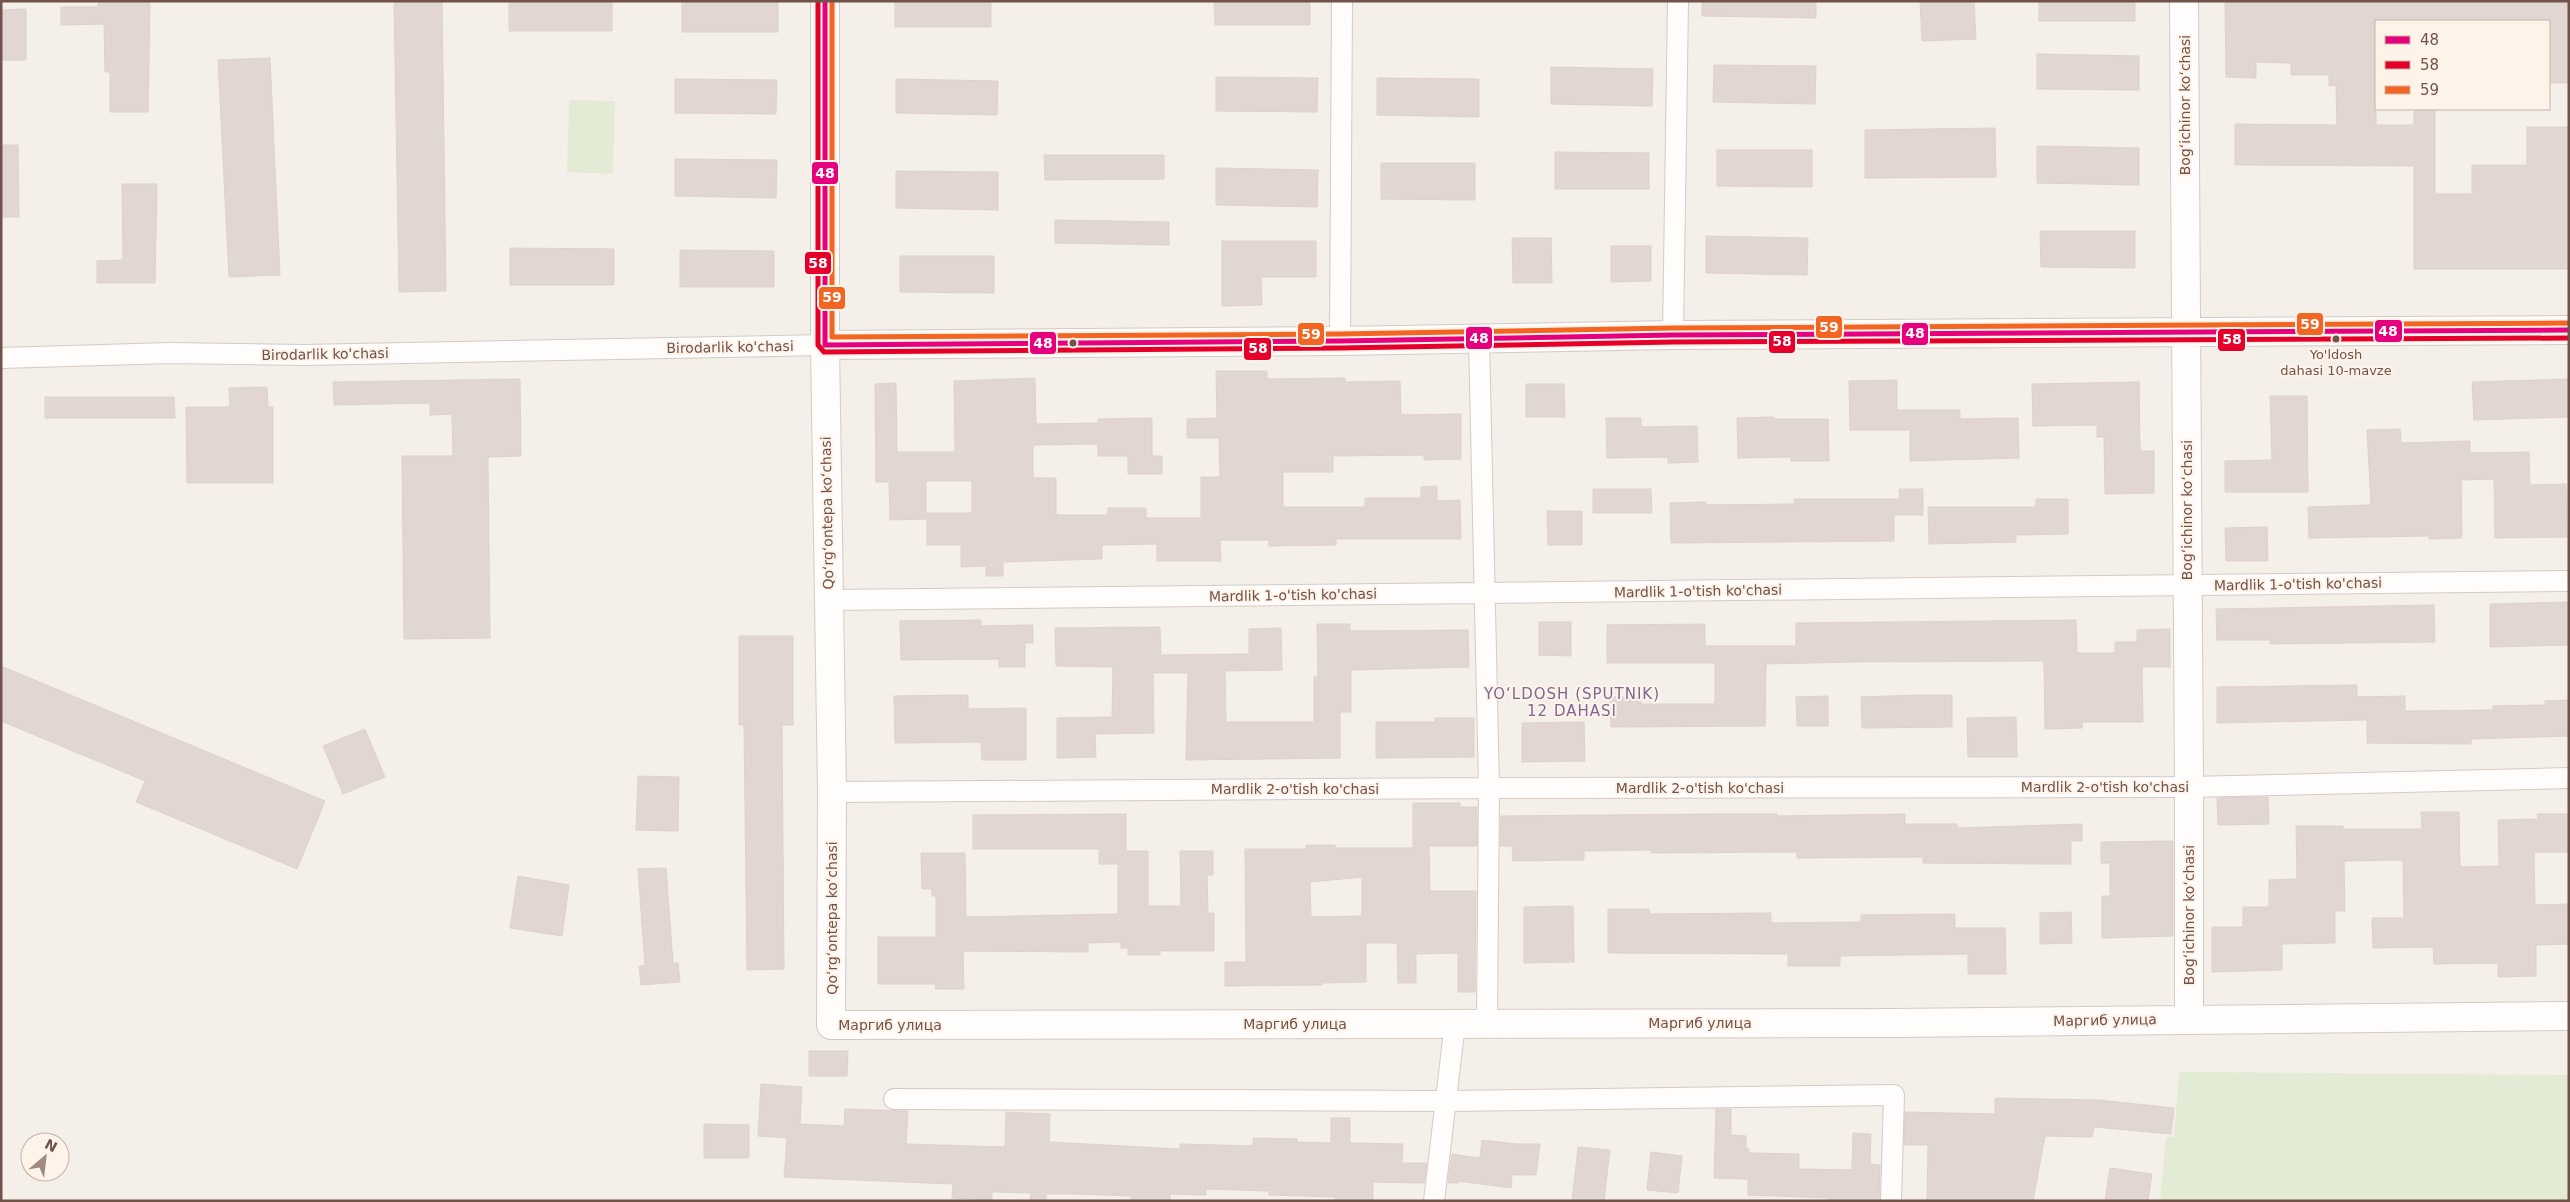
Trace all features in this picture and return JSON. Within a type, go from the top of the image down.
[{"type":"street","name":"Qoʻrgʻontepa koʻchasi","points":[[825,1],[825,345],[832,792],[831,1025]]},
{"type":"street","points":[[1340,341],[1342,1]]},
{"type":"street","points":[[1672,335],[1678,1]]},
{"type":"street","name":"Bogʻichinor koʻchasi","points":[[2184,1],[2189,1019]]},
{"type":"street","name":"Birodarlik ko'chasi","points":[[1,358],[170,353],[303,355],[825,345],[1340,341],[1672,335],[2569,330]]},
{"type":"street","points":[[1479,338],[1486,593],[1488,788],[1487,1023]]},
{"type":"street","name":"Mardlik 1-o'tish ko'chasi","points":[[828,600],[2569,581]]},
{"type":"street","name":"Mardlik 2-o'tish ko'chasi","points":[[832,792],[1488,788],[2189,787],[2569,778]]},
{"type":"street","name":"Маргиб улица","points":[[831,1025],[1895,1023],[2569,1016]]},
{"type":"street","points":[[1434,1201],[1455,1023]]},
{"type":"street","points":[[894,1099],[1446,1100],[1894,1095],[1891,1201]]},
{"type":"green space","points":[[569,100],[615,101],[613,174],[567,172]]},
{"type":"green space","points":[[2179,1072],[2569,1075],[2569,1201],[2160,1201],[2166,1137],[2174,1137]]},
{"type":"building","points":[[98,1],[150,1],[148,112],[110,112],[110,72],[105,72],[104,24],[61,25],[61,7],[98,7]]},
{"type":"building","points":[[394,1],[442,1],[446,291],[399,292]]},
{"type":"building","points":[[509,1],[612,1],[612,31],[509,31]]},
{"type":"building","points":[[682,1],[778,1],[778,32],[682,32]]},
{"type":"building","points":[[895,1],[991,1],[991,27],[895,27]]},
{"type":"building","points":[[1214,1],[1310,1],[1310,25],[1215,25]]},
{"type":"building","points":[[1702,1],[1816,1],[1816,18],[1702,16]]},
{"type":"building","points":[[1920,1],[1974,1],[1976,39],[1922,41]]},
{"type":"building","points":[[2039,1],[2135,1],[2135,21],[2039,21]]},
{"type":"building","points":[[2225,1],[2569,1],[2569,83],[2550,83],[2550,20],[2375,20],[2375,110],[2376,125],[2414,125],[2414,110],[2435,110],[2435,194],[2472,194],[2472,165],[2527,165],[2527,127],[2569,127],[2569,269],[2414,269],[2414,166],[2235,165],[2235,124],[2337,125],[2336,85],[2329,86],[2329,75],[2291,75],[2291,63],[2256,62],[2256,78],[2226,77]]},
{"type":"building","points":[[26,9],[26,60],[1,60],[1,10]]},
{"type":"building","points":[[2037,54],[2139,56],[2139,90],[2037,89]]},
{"type":"building","points":[[270,58],[280,275],[229,277],[218,60]]},
{"type":"building","points":[[1714,65],[1816,66],[1815,104],[1713,102]]},
{"type":"building","points":[[1551,67],[1653,69],[1652,106],[1551,104]]},
{"type":"building","points":[[1216,77],[1318,78],[1317,112],[1216,111]]},
{"type":"building","points":[[1377,78],[1479,79],[1479,117],[1377,115]]},
{"type":"building","points":[[675,79],[777,80],[776,114],[675,113]]},
{"type":"building","points":[[896,79],[998,81],[997,115],[896,113]]},
{"type":"building","points":[[1995,128],[1996,177],[1865,178],[1865,130]]},
{"type":"building","points":[[1,145],[18,145],[19,217],[1,217]]},
{"type":"building","points":[[2037,146],[2139,148],[2139,185],[2037,183]]},
{"type":"building","points":[[1717,150],[1812,150],[1812,187],[1717,186]]},
{"type":"building","points":[[1555,152],[1649,153],[1649,189],[1555,189]]},
{"type":"building","points":[[1044,155],[1164,155],[1164,179],[1045,180]]},
{"type":"building","points":[[675,159],[777,160],[776,198],[675,196]]},
{"type":"building","points":[[1381,163],[1475,163],[1475,200],[1381,199]]},
{"type":"building","points":[[1216,168],[1318,170],[1317,207],[1216,205]]},
{"type":"building","points":[[896,171],[998,172],[998,210],[896,208]]},
{"type":"building","points":[[122,184],[157,184],[155,283],[97,283],[97,261],[123,260]]},
{"type":"building","points":[[1055,220],[1169,222],[1169,245],[1055,243]]},
{"type":"building","points":[[2040,231],[2135,231],[2135,268],[2041,267]]},
{"type":"building","points":[[1706,236],[1808,238],[1807,275],[1706,273]]},
{"type":"building","points":[[1512,238],[1551,238],[1552,283],[1513,283]]},
{"type":"building","points":[[1222,241],[1316,241],[1316,277],[1261,277],[1262,305],[1222,306]]},
{"type":"building","points":[[1611,246],[1651,246],[1651,281],[1611,282]]},
{"type":"building","points":[[510,248],[614,249],[614,285],[510,285]]},
{"type":"building","points":[[680,250],[774,251],[774,287],[680,287]]},
{"type":"building","points":[[900,256],[994,256],[994,293],[900,292]]},
{"type":"building","points":[[1216,371],[1267,371],[1267,379],[1345,378],[1345,382],[1400,381],[1401,415],[1461,414],[1461,459],[1424,460],[1424,455],[1333,456],[1333,472],[1283,472],[1283,507],[1365,507],[1365,498],[1421,498],[1421,487],[1437,486],[1437,501],[1460,500],[1461,539],[1336,539],[1336,545],[1269,546],[1269,540],[1220,540],[1221,561],[1157,561],[1157,544],[1102,545],[1102,559],[1003,562],[1003,576],[986,576],[986,566],[961,567],[961,545],[927,545],[927,513],[972,513],[972,481],[926,481],[926,519],[890,520],[889,482],[876,482],[875,384],[896,383],[897,452],[955,452],[954,381],[1035,378],[1036,424],[1098,423],[1098,419],[1152,418],[1152,456],[1162,456],[1162,474],[1128,474],[1128,456],[1098,456],[1098,444],[1033,445],[1033,478],[1056,478],[1056,515],[1108,515],[1108,508],[1146,508],[1146,518],[1201,518],[1201,477],[1220,477],[1219,438],[1187,438],[1187,419],[1217,418]]},
{"type":"building","points":[[520,379],[521,456],[488,457],[490,638],[404,639],[402,456],[453,456],[452,414],[430,415],[430,403],[334,405],[333,382]]},
{"type":"building","points":[[2569,379],[2569,417],[2474,420],[2472,382]]},
{"type":"building","points":[[1897,380],[1897,410],[1960,410],[1960,419],[2018,418],[2019,458],[1910,461],[1910,430],[1850,430],[1849,381]]},
{"type":"building","points":[[2139,382],[2140,451],[2154,451],[2154,493],[2105,494],[2104,437],[2097,437],[2097,425],[2033,426],[2032,384]]},
{"type":"building","points":[[1526,384],[1564,384],[1565,417],[1526,417]]},
{"type":"building","points":[[267,387],[268,407],[273,407],[273,483],[187,483],[186,407],[230,407],[229,388]]},
{"type":"building","points":[[2270,396],[2307,396],[2308,492],[2225,492],[2225,461],[2272,460]]},
{"type":"building","points":[[45,397],[174,397],[175,418],[45,418]]},
{"type":"building","points":[[1774,417],[1774,419],[1828,419],[1829,461],[1791,461],[1791,457],[1738,458],[1737,418]]},
{"type":"building","points":[[1606,418],[1641,418],[1641,427],[1697,426],[1698,462],[1668,463],[1668,457],[1607,458]]},
{"type":"building","points":[[2400,429],[2401,443],[2470,441],[2470,453],[2529,452],[2530,485],[2566,484],[2567,537],[2495,538],[2494,479],[2461,480],[2462,538],[2429,539],[2429,536],[2309,538],[2308,507],[2371,505],[2367,430]]},
{"type":"building","points":[[1593,489],[1651,489],[1652,513],[1593,513]]},
{"type":"building","points":[[1899,489],[1923,489],[1923,515],[1894,515],[1894,541],[1671,543],[1670,503],[1706,502],[1706,505],[1794,504],[1794,499],[1900,499]]},
{"type":"building","points":[[2036,499],[2068,499],[2068,534],[2016,535],[2016,542],[1929,544],[1928,507],[2036,507]]},
{"type":"building","points":[[1547,511],[1582,511],[1582,545],[1548,545]]},
{"type":"building","points":[[2267,527],[2268,561],[2226,561],[2225,528]]},
{"type":"building","points":[[2569,602],[2569,645],[2490,647],[2490,604]]},
{"type":"building","points":[[2434,605],[2435,642],[2270,644],[2270,640],[2217,640],[2216,609]]},
{"type":"building","points":[[981,620],[981,626],[1033,625],[1033,643],[1025,643],[1025,667],[999,667],[999,659],[901,660],[900,621]]},
{"type":"building","points":[[2076,620],[2077,653],[2115,653],[2115,642],[2137,642],[2137,630],[2170,629],[2170,667],[2142,667],[2143,722],[2082,722],[2082,728],[2045,729],[2044,661],[1853,662],[1766,664],[1765,726],[1611,727],[1610,697],[1640,697],[1641,704],[1715,704],[1715,663],[1607,663],[1607,625],[1705,624],[1705,646],[1796,646],[1796,623]]},
{"type":"building","points":[[1539,622],[1571,622],[1571,656],[1539,655]]},
{"type":"building","points":[[1317,624],[1350,624],[1350,631],[1468,630],[1469,667],[1351,670],[1351,712],[1340,712],[1340,758],[1186,760],[1188,673],[1153,673],[1154,733],[1095,734],[1096,757],[1057,758],[1057,718],[1112,717],[1113,667],[1056,666],[1055,628],[1160,627],[1161,655],[1249,654],[1249,629],[1281,628],[1282,670],[1225,671],[1226,722],[1314,722],[1314,677],[1318,677]]},
{"type":"building","points":[[739,636],[793,636],[793,725],[782,725],[784,969],[747,970],[744,725],[739,725]]},
{"type":"building","points":[[1,666],[325,801],[297,869],[136,802],[145,781],[1,721]]},
{"type":"building","points":[[2357,685],[2357,697],[2405,696],[2405,711],[2493,710],[2493,706],[2545,705],[2545,701],[2569,700],[2569,736],[2471,739],[2471,744],[2367,743],[2367,720],[2217,723],[2217,687]]},
{"type":"building","points":[[968,695],[968,709],[1026,708],[1026,760],[982,760],[981,742],[895,743],[894,696]]},
{"type":"building","points":[[1952,695],[1952,727],[1862,728],[1861,697]]},
{"type":"building","points":[[1828,696],[1828,726],[1797,726],[1796,697]]},
{"type":"building","points":[[2016,717],[2017,757],[1968,757],[1967,718]]},
{"type":"building","points":[[1435,718],[1474,718],[1474,757],[1376,758],[1376,722],[1435,722]]},
{"type":"building","points":[[1584,722],[1585,761],[1522,762],[1522,723]]},
{"type":"building","points":[[365,729],[385,777],[343,794],[323,746]]},
{"type":"building","points":[[638,776],[679,777],[678,831],[636,830]]},
{"type":"building","points":[[2268,797],[2269,824],[2218,825],[2217,798]]},
{"type":"building","points":[[1413,803],[1460,803],[1460,807],[1477,807],[1477,846],[1429,846],[1430,891],[1476,891],[1475,992],[1458,992],[1458,953],[1416,954],[1416,983],[1398,983],[1397,943],[1366,943],[1366,982],[1322,983],[1322,985],[1225,986],[1225,962],[1246,962],[1245,849],[1306,849],[1306,845],[1335,845],[1335,848],[1413,848]],"holes":[[[1362,877],[1362,916],[1311,917],[1310,882]]]},
{"type":"building","points":[[2421,812],[2459,812],[2460,867],[2499,866],[2498,820],[2538,819],[2537,814],[2569,814],[2569,852],[2534,852],[2535,905],[2569,904],[2569,944],[2536,945],[2536,976],[2498,977],[2498,963],[2434,964],[2433,947],[2373,948],[2372,918],[2404,918],[2403,860],[2344,861],[2345,911],[2335,911],[2335,943],[2282,944],[2282,970],[2212,972],[2212,927],[2243,927],[2243,907],[2269,907],[2269,880],[2297,879],[2296,826],[2343,826],[2343,829],[2422,829]]},
{"type":"building","points":[[1126,814],[1126,851],[1148,851],[1148,906],[1181,906],[1180,851],[1213,851],[1213,875],[1207,875],[1208,913],[1214,913],[1214,951],[1160,951],[1160,955],[1128,955],[1128,948],[1121,948],[1121,942],[1088,943],[1088,952],[963,951],[964,989],[935,989],[936,984],[878,984],[878,937],[936,937],[936,896],[932,896],[932,889],[922,889],[921,853],[965,853],[966,917],[1118,914],[1118,864],[1099,864],[1099,849],[973,849],[973,815]]},
{"type":"building","points":[[1777,814],[1777,816],[1905,814],[1905,824],[1957,824],[1957,828],[2082,824],[2082,841],[2071,841],[2071,864],[1923,863],[1923,857],[1797,858],[1797,852],[1651,853],[1651,850],[1584,851],[1584,860],[1513,861],[1512,846],[1500,846],[1501,816]]},
{"type":"building","points":[[2173,841],[2173,936],[2102,938],[2102,896],[2110,896],[2110,863],[2101,863],[2101,842]]},
{"type":"building","points":[[666,868],[673,963],[678,963],[680,982],[641,985],[639,966],[645,966],[638,869]]},
{"type":"building","points":[[518,876],[569,885],[562,936],[510,928]]},
{"type":"building","points":[[1573,906],[1574,962],[1524,963],[1524,907]]},
{"type":"building","points":[[1608,909],[1649,909],[1650,914],[1771,913],[1771,923],[1861,922],[1861,915],[1955,914],[1955,928],[2005,928],[2006,974],[1968,974],[1968,954],[1840,956],[1840,966],[1788,966],[1788,954],[1608,953]]},
{"type":"building","points":[[2071,912],[2072,943],[2040,944],[2040,913]]},
{"type":"building","points":[[809,1051],[848,1051],[847,1076],[809,1076]]},
{"type":"building","points":[[761,1084],[802,1087],[800,1124],[844,1126],[845,1109],[908,1111],[906,1144],[1005,1147],[1006,1112],[1050,1114],[1049,1142],[1180,1149],[1180,1144],[1253,1146],[1253,1138],[1297,1139],[1297,1142],[1331,1143],[1331,1118],[1350,1118],[1350,1143],[1403,1144],[1402,1163],[1427,1163],[1424,1183],[1373,1182],[1373,1201],[1335,1201],[1335,1197],[1269,1195],[1269,1191],[1206,1189],[1206,1195],[1170,1194],[1170,1201],[1131,1201],[1131,1196],[1046,1194],[1046,1201],[1030,1201],[1031,1193],[992,1192],[992,1200],[952,1198],[953,1184],[784,1177],[787,1138],[758,1136]]},
{"type":"building","points":[[1995,1098],[2099,1100],[2174,1108],[2171,1134],[2094,1127],[2092,1137],[2045,1136],[2033,1201],[1927,1201],[1928,1145],[1904,1145],[1905,1112],[1995,1114]]},
{"type":"building","points":[[1716,1109],[1731,1109],[1731,1135],[1746,1136],[1746,1149],[1749,1149],[1749,1153],[1799,1154],[1799,1169],[1852,1170],[1853,1133],[1871,1134],[1870,1164],[1880,1165],[1879,1201],[1829,1201],[1829,1198],[1748,1195],[1748,1179],[1714,1178]]},
{"type":"building","points":[[704,1124],[749,1125],[749,1158],[704,1158]]},
{"type":"building","points":[[1482,1140],[1516,1144],[1540,1144],[1536,1175],[1512,1175],[1511,1188],[1458,1181],[1458,1183],[1448,1183],[1452,1154],[1480,1158]]},
{"type":"building","points":[[1578,1147],[1610,1150],[1604,1201],[1572,1201]]},
{"type":"building","points":[[1651,1152],[1682,1156],[1678,1193],[1647,1190]]},
{"type":"building","points":[[2110,1168],[2152,1174],[2148,1201],[2105,1201]]},
{"type":"transit line","name":"58","points":[[818,1],[818,345],[824,352],[1340,348],[1673,342],[2569,338]]},
{"type":"transit line","name":"48","points":[[825,1],[825,345]]},
{"type":"transit line","name":"59","points":[[832,1],[832,337],[1340,334],[1673,328],[2569,323]]},
{"type":"transit line","name":"48","points":[[825,345],[1340,341],[1673,335],[2569,330]]},
{"type":"place","name":"Yo'ldosh dahasi 10-mavze","points":[[2336,339]]},
{"type":"district","name":"YO‘LDOSH (SPUTNIK) 12 DAHASI","points":[[1572,702]]}]
